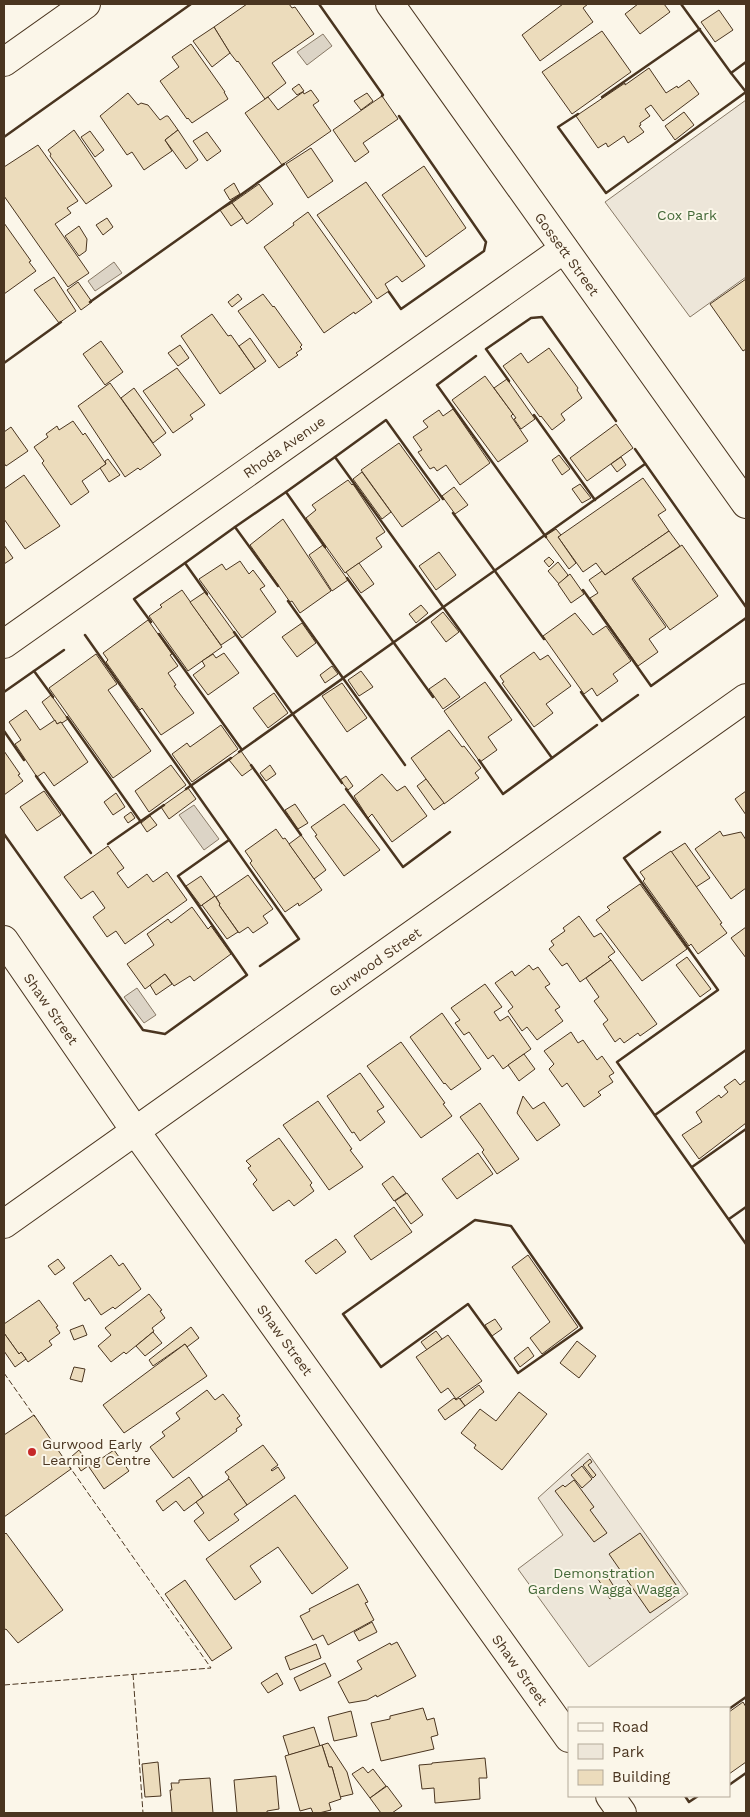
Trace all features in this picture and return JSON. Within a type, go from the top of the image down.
[{"type":"street","points":[[4,62],[86,4]]},
{"type":"street","name":"Gossett Street","points":[[390,4],[746,504]]},
{"type":"street","name":"Rhoda Avenue","points":[[4,644],[564,249]]},
{"type":"street","name":"Gurwood Street","points":[[4,1224],[746,698]]},
{"type":"street","name":"Shaw Street","points":[[4,940],[136,1132],[568,1737]]},
{"type":"street","points":[[611,1797],[622,1813]]},
{"type":"green space","name":"Cox Park","points":[[746,100],[746,277],[690,317],[605,202]]},
{"type":"green space","name":"Demonstration Gardens Wagga Wagga","points":[[588,1453],[688,1594],[589,1667],[518,1569],[563,1535],[538,1498]]},
{"type":"shaded area","points":[[323,34],[332,46],[307,65],[297,52]]},
{"type":"shaded area","points":[[114,262],[122,273],[95,291],[88,281]]},
{"type":"shaded area","points":[[194,805],[219,839],[204,850],[179,815]]},
{"type":"shaded area","points":[[137,988],[156,1015],[144,1023],[124,997]]},
{"type":"building","points":[[247,4],[289,4],[292,8],[295,7],[314,34],[272,63],[286,83],[265,99],[238,61],[230,53],[214,27]]},
{"type":"building","points":[[563,4],[588,4],[583,8],[593,22],[540,61],[522,35]]},
{"type":"building","points":[[638,4],[664,4],[670,12],[640,34],[625,14]]},
{"type":"building","points":[[719,10],[733,30],[715,42],[701,22]]},
{"type":"building","points":[[214,27],[230,53],[212,67],[193,41]]},
{"type":"building","points":[[602,31],[631,72],[572,114],[542,72]]},
{"type":"building","points":[[191,44],[228,99],[192,123],[187,119],[160,81],[179,67],[172,57]]},
{"type":"building","points":[[649,68],[666,93],[677,86],[678,88],[689,80],[699,94],[663,121],[651,105],[645,109],[650,116],[640,123],[641,125],[639,126],[644,132],[628,143],[624,136],[608,147],[606,143],[598,148],[576,116]]},
{"type":"building","points":[[299,84],[304,91],[297,95],[292,89]]},
{"type":"building","points":[[311,90],[319,101],[313,105],[331,131],[282,165],[245,113],[268,97],[278,110],[303,92],[304,94]]},
{"type":"building","points":[[128,93],[138,105],[141,103],[148,105],[160,120],[168,116],[178,130],[165,140],[172,151],[144,170],[132,152],[127,155],[100,116]]},
{"type":"building","points":[[367,93],[373,101],[361,110],[354,101]]},
{"type":"building","points":[[382,96],[398,119],[363,143],[369,152],[355,162],[333,130]]},
{"type":"building","points":[[684,112],[694,125],[675,140],[665,126]]},
{"type":"building","points":[[74,130],[112,186],[86,204],[50,156],[51,154],[48,150]]},
{"type":"building","points":[[178,130],[198,160],[186,169],[165,140]]},
{"type":"building","points":[[90,131],[104,150],[95,157],[81,137]]},
{"type":"building","points":[[207,132],[221,151],[207,161],[193,141]]},
{"type":"building","points":[[38,145],[78,201],[67,208],[71,213],[55,224],[89,273],[68,287],[4,196],[4,167]]},
{"type":"building","points":[[311,148],[333,181],[308,198],[286,164]]},
{"type":"building","points":[[424,166],[466,228],[426,257],[382,195]]},
{"type":"building","points":[[366,182],[425,266],[402,282],[397,276],[385,284],[389,291],[377,299],[317,215]]},
{"type":"building","points":[[234,183],[240,194],[230,200],[224,190]]},
{"type":"building","points":[[259,184],[273,204],[247,224],[232,203]]},
{"type":"building","points":[[232,203],[243,218],[231,226],[220,210]]},
{"type":"building","points":[[308,212],[372,302],[324,333],[264,247]]},
{"type":"building","points":[[107,218],[113,227],[103,235],[96,225]]},
{"type":"building","points":[[4,223],[36,271],[4,294]]},
{"type":"building","points":[[79,226],[87,239],[86,251],[79,256],[65,236]]},
{"type":"building","points":[[54,277],[76,311],[59,323],[34,290]]},
{"type":"building","points":[[746,279],[746,349],[743,351],[710,304]]},
{"type":"building","points":[[78,282],[92,302],[81,310],[67,290]]},
{"type":"building","points":[[238,294],[242,299],[232,307],[228,302]]},
{"type":"building","points":[[263,294],[302,345],[300,347],[302,349],[296,353],[298,355],[279,368],[238,311]]},
{"type":"building","points":[[212,314],[228,336],[231,335],[255,369],[220,394],[181,336]]},
{"type":"building","points":[[250,338],[266,361],[255,369],[239,346]]},
{"type":"building","points":[[101,341],[123,372],[105,385],[83,354]]},
{"type":"building","points":[[180,345],[189,358],[178,366],[168,353]]},
{"type":"building","points":[[549,348],[578,388],[577,390],[582,398],[561,414],[565,420],[552,430],[540,417],[503,366],[521,353],[528,363]]},
{"type":"building","points":[[177,368],[205,405],[190,415],[193,419],[173,433],[143,391]]},
{"type":"building","points":[[485,376],[513,414],[511,416],[528,441],[498,462],[452,400]]},
{"type":"building","points":[[507,379],[535,419],[521,429],[514,419],[516,418],[494,388]]},
{"type":"building","points":[[110,383],[161,455],[140,470],[138,468],[125,477],[78,406]]},
{"type":"building","points":[[134,388],[166,433],[153,443],[121,398]]},
{"type":"building","points":[[453,409],[490,463],[460,485],[446,465],[437,471],[434,467],[430,469],[418,452],[422,450],[413,437],[428,427],[423,421],[439,410],[443,416]]},
{"type":"building","points":[[73,421],[83,435],[85,433],[106,464],[82,481],[89,492],[71,505],[42,463],[44,461],[34,447],[48,437],[46,434],[57,426],[59,430]]},
{"type":"building","points":[[616,424],[633,448],[587,481],[570,458]]},
{"type":"building","points":[[11,427],[28,451],[6,466],[4,463],[4,432]]},
{"type":"building","points":[[399,443],[440,500],[402,527],[361,470]]},
{"type":"building","points":[[559,455],[570,469],[562,475],[552,460]]},
{"type":"building","points":[[621,457],[626,465],[617,472],[611,464]]},
{"type":"building","points":[[108,459],[120,475],[109,482],[100,468],[106,464],[105,461]]},
{"type":"building","points":[[362,472],[391,512],[382,519],[353,479]]},
{"type":"building","points":[[24,475],[60,526],[25,549],[4,519],[4,489]]},
{"type":"building","points":[[643,478],[666,510],[658,515],[669,531],[605,575],[596,563],[583,572],[558,537]]},
{"type":"building","points":[[348,480],[353,484],[385,532],[376,538],[382,547],[345,573],[306,518],[316,510],[312,505]]},
{"type":"building","points":[[580,484],[591,498],[582,503],[572,489]]},
{"type":"building","points":[[454,487],[468,505],[455,514],[442,496]]},
{"type":"building","points":[[283,519],[331,591],[300,613],[292,601],[290,602],[250,545]]},
{"type":"building","points":[[556,529],[561,535],[558,537],[576,563],[569,569],[545,536]]},
{"type":"building","points":[[669,531],[680,546],[632,579],[666,627],[649,639],[658,652],[638,666],[590,598],[598,593],[589,580],[602,571],[605,575]]},
{"type":"building","points":[[4,545],[13,558],[4,564]]},
{"type":"building","points":[[323,545],[348,580],[332,591],[309,555]]},
{"type":"building","points":[[682,545],[718,596],[670,630],[633,578]]},
{"type":"building","points":[[439,552],[456,575],[436,590],[419,566]]},
{"type":"building","points":[[549,557],[554,562],[549,567],[544,561]]},
{"type":"building","points":[[240,561],[249,574],[253,570],[265,586],[260,589],[276,612],[242,638],[199,579],[222,564],[226,570]]},
{"type":"building","points":[[558,562],[568,575],[559,584],[548,571]]},
{"type":"building","points":[[359,563],[374,584],[361,593],[346,572]]},
{"type":"building","points":[[570,574],[584,594],[571,603],[558,584]]},
{"type":"building","points":[[182,590],[222,647],[188,671],[149,616],[162,607],[160,605]]},
{"type":"building","points":[[205,592],[236,635],[221,645],[190,602]]},
{"type":"building","points":[[421,605],[428,613],[416,623],[409,614]]},
{"type":"building","points":[[443,612],[459,632],[446,642],[431,622]]},
{"type":"building","points":[[575,613],[593,635],[606,626],[631,661],[613,674],[618,681],[597,696],[592,688],[584,694],[543,636]]},
{"type":"building","points":[[148,620],[172,654],[170,655],[178,666],[168,673],[176,685],[174,686],[194,713],[161,735],[142,708],[140,710],[106,662],[108,660],[103,653]]},
{"type":"building","points":[[302,623],[316,643],[297,657],[282,637]]},
{"type":"building","points":[[534,652],[540,660],[548,655],[571,686],[546,704],[553,713],[534,727],[502,683],[504,682],[500,676]]},
{"type":"building","points":[[224,653],[239,673],[208,695],[193,675],[205,666],[202,661],[213,654],[216,658]]},
{"type":"building","points":[[96,654],[117,684],[108,690],[151,751],[113,778],[49,688]]},
{"type":"building","points":[[332,666],[338,674],[325,683],[320,675]]},
{"type":"building","points":[[361,671],[373,687],[359,696],[348,680]]},
{"type":"building","points":[[445,678],[460,697],[443,709],[429,689]]},
{"type":"building","points":[[485,682],[512,720],[488,737],[497,750],[480,762],[444,711]]},
{"type":"building","points":[[342,683],[367,718],[347,732],[322,696]]},
{"type":"building","points":[[274,693],[288,713],[268,728],[253,708]]},
{"type":"building","points":[[51,695],[68,719],[62,723],[57,724],[42,702]]},
{"type":"building","points":[[26,710],[40,730],[55,720],[57,724],[61,722],[88,762],[54,786],[44,772],[37,777],[15,744],[21,740],[9,722]]},
{"type":"building","points":[[221,725],[238,749],[192,782],[172,754],[187,743],[190,747]]},
{"type":"building","points":[[449,730],[481,768],[475,773],[479,778],[444,804],[411,758]]},
{"type":"building","points":[[4,751],[23,781],[4,795]]},
{"type":"building","points":[[241,751],[253,768],[242,776],[229,760]]},
{"type":"building","points":[[171,765],[186,785],[149,812],[135,791]]},
{"type":"building","points":[[270,765],[276,774],[266,781],[260,773]]},
{"type":"building","points":[[382,774],[397,791],[405,786],[427,816],[392,842],[372,814],[368,818],[354,796]]},
{"type":"building","points":[[346,776],[353,786],[348,790],[340,780]]},
{"type":"building","points":[[426,779],[444,803],[434,810],[417,786]]},
{"type":"building","points":[[188,788],[196,799],[169,819],[161,807]]},
{"type":"building","points":[[44,791],[61,815],[37,831],[20,807]]},
{"type":"building","points":[[746,791],[746,815],[735,799]]},
{"type":"building","points":[[116,793],[125,807],[113,815],[104,802]]},
{"type":"building","points":[[295,804],[308,823],[298,829],[285,810]]},
{"type":"building","points":[[344,804],[380,850],[344,876],[315,836],[317,835],[311,827]]},
{"type":"building","points":[[131,812],[135,818],[128,823],[124,817]]},
{"type":"building","points":[[150,816],[157,825],[147,832],[141,823]]},
{"type":"building","points":[[276,829],[283,839],[285,838],[322,890],[299,906],[298,903],[285,912],[250,863],[252,861],[245,851]]},
{"type":"building","points":[[720,831],[723,836],[741,832],[746,840],[746,888],[731,899],[695,849]]},
{"type":"building","points":[[301,835],[326,870],[314,879],[289,844]]},
{"type":"building","points":[[685,843],[710,878],[696,887],[671,852]]},
{"type":"building","points":[[108,846],[124,868],[117,873],[128,888],[147,874],[153,882],[167,872],[187,900],[125,944],[116,931],[107,937],[93,917],[105,908],[93,891],[81,899],[64,877]]},
{"type":"building","points":[[671,851],[722,923],[720,924],[727,933],[698,954],[691,944],[689,946],[643,881],[645,879],[640,872]]},
{"type":"building","points":[[248,875],[273,909],[263,916],[268,923],[253,933],[248,927],[239,933],[219,905],[216,897]]},
{"type":"building","points":[[201,876],[215,896],[201,906],[186,886]]},
{"type":"building","points":[[640,884],[687,949],[642,981],[596,920],[610,910],[607,907]]},
{"type":"building","points":[[215,896],[238,932],[227,939],[202,905]]},
{"type":"building","points":[[192,907],[208,929],[211,926],[231,954],[194,981],[190,976],[174,986],[165,974],[145,989],[127,964],[154,945],[147,934],[168,919],[171,923]]},
{"type":"building","points":[[579,916],[594,937],[601,933],[615,952],[608,957],[611,960],[580,982],[567,963],[562,966],[549,949],[554,945],[551,941],[565,931],[563,928]]},
{"type":"building","points":[[746,927],[746,958],[731,938]]},
{"type":"building","points":[[687,957],[711,989],[700,997],[676,965]]},
{"type":"building","points":[[611,960],[657,1024],[640,1036],[638,1033],[624,1043],[620,1038],[615,1042],[603,1024],[608,1020],[594,1001],[599,997],[586,978]]},
{"type":"building","points":[[529,965],[533,970],[538,967],[550,984],[545,987],[560,1007],[555,1010],[563,1021],[537,1040],[527,1027],[522,1031],[508,1011],[513,1007],[495,983],[512,971],[515,976]]},
{"type":"building","points":[[165,974],[172,984],[156,995],[150,985]]},
{"type":"building","points":[[485,984],[502,1007],[494,1012],[500,1021],[508,1016],[531,1049],[503,1069],[493,1055],[488,1059],[469,1032],[464,1035],[455,1023],[460,1020],[451,1008]]},
{"type":"building","points":[[442,1013],[481,1069],[451,1090],[444,1084],[410,1037]]},
{"type":"building","points":[[571,1032],[578,1043],[583,1040],[597,1060],[602,1056],[614,1073],[609,1076],[613,1082],[598,1092],[601,1095],[584,1107],[567,1083],[562,1087],[549,1069],[554,1064],[544,1051]]},
{"type":"building","points":[[401,1042],[445,1103],[443,1104],[452,1116],[421,1138],[367,1066]]},
{"type":"building","points":[[524,1054],[535,1069],[519,1081],[508,1065]]},
{"type":"building","points":[[360,1073],[384,1107],[377,1111],[385,1122],[360,1141],[354,1132],[352,1133],[327,1096]]},
{"type":"building","points":[[735,1079],[740,1085],[746,1080],[746,1123],[699,1159],[682,1135],[702,1122],[696,1112],[719,1095],[721,1098],[728,1092],[724,1087]]},
{"type":"building","points":[[523,1096],[533,1109],[544,1102],[560,1125],[537,1141],[517,1113]]},
{"type":"building","points":[[318,1101],[363,1167],[329,1190],[283,1125]]},
{"type":"building","points":[[480,1103],[519,1159],[497,1174],[482,1152],[484,1150],[460,1117]]},
{"type":"building","points":[[279,1138],[312,1183],[310,1185],[314,1191],[294,1206],[289,1200],[273,1211],[253,1184],[257,1180],[248,1168],[251,1166],[246,1161]]},
{"type":"building","points":[[478,1153],[493,1174],[457,1199],[442,1179]]},
{"type":"building","points":[[393,1176],[406,1193],[394,1201],[382,1184]]},
{"type":"building","points":[[407,1193],[423,1215],[411,1224],[395,1201]]},
{"type":"building","points":[[394,1207],[412,1232],[371,1260],[354,1236]]},
{"type":"building","points":[[336,1239],[346,1252],[316,1274],[305,1261]]},
{"type":"building","points":[[111,1255],[119,1266],[123,1263],[141,1289],[115,1309],[113,1307],[101,1315],[89,1298],[85,1301],[73,1283]]},
{"type":"building","points":[[528,1255],[578,1327],[542,1354],[530,1338],[550,1322],[512,1267]]},
{"type":"building","points":[[58,1259],[65,1268],[55,1275],[48,1266]]},
{"type":"building","points":[[149,1294],[162,1310],[160,1311],[165,1318],[152,1328],[154,1331],[126,1354],[124,1352],[111,1362],[98,1346],[111,1335],[105,1328]]},
{"type":"building","points":[[39,1300],[58,1326],[56,1327],[60,1333],[49,1341],[52,1345],[28,1362],[21,1352],[19,1354],[4,1333],[4,1324]]},
{"type":"building","points":[[495,1319],[502,1329],[492,1336],[485,1325]]},
{"type":"building","points":[[83,1325],[87,1335],[74,1340],[70,1330]]},
{"type":"building","points":[[191,1327],[199,1338],[187,1347],[185,1344],[153,1366],[149,1360]]},
{"type":"building","points":[[436,1331],[442,1339],[427,1350],[421,1342]]},
{"type":"building","points":[[153,1332],[162,1343],[145,1356],[136,1346]]},
{"type":"building","points":[[4,1333],[19,1354],[21,1352],[26,1359],[15,1367],[4,1351]]},
{"type":"building","points":[[448,1335],[482,1381],[456,1399],[448,1388],[441,1393],[416,1357]]},
{"type":"building","points":[[577,1341],[596,1356],[579,1378],[560,1363]]},
{"type":"building","points":[[185,1344],[207,1376],[124,1433],[103,1405]]},
{"type":"building","points":[[528,1347],[534,1356],[520,1367],[514,1358]]},
{"type":"building","points":[[74,1367],[85,1369],[82,1382],[70,1379]]},
{"type":"building","points":[[479,1385],[484,1392],[465,1406],[460,1399]]},
{"type":"building","points":[[207,1390],[215,1400],[223,1394],[240,1416],[237,1418],[242,1425],[236,1429],[237,1431],[173,1478],[150,1447],[165,1436],[162,1432],[180,1419],[176,1413]]},
{"type":"building","points":[[519,1392],[547,1414],[502,1470],[474,1448],[476,1445],[461,1433],[480,1409],[496,1421]]},
{"type":"building","points":[[454,1398],[456,1400],[459,1398],[465,1406],[445,1420],[438,1410]]},
{"type":"building","name":"Gurwood Early Learning Centre","points":[[34,1415],[71,1469],[4,1517],[4,1435]]},
{"type":"building","points":[[263,1445],[278,1465],[271,1470],[278,1467],[285,1478],[247,1505],[225,1472]]},
{"type":"building","points":[[79,1450],[86,1460],[78,1466],[71,1457]]},
{"type":"building","points":[[114,1450],[129,1471],[104,1489],[89,1467]]},
{"type":"building","points":[[88,1459],[91,1464],[81,1471],[78,1466]]},
{"type":"building","points":[[590,1459],[592,1462],[588,1465],[596,1475],[593,1478],[583,1465]]},
{"type":"building","points":[[582,1466],[592,1479],[582,1488],[571,1475]]},
{"type":"building","points":[[189,1477],[203,1497],[184,1511],[176,1501],[163,1511],[156,1501]]},
{"type":"building","points":[[229,1479],[247,1505],[234,1514],[239,1520],[209,1541],[194,1521],[204,1513],[196,1502]]},
{"type":"building","points":[[574,1480],[594,1507],[590,1510],[607,1533],[594,1542],[555,1491],[563,1485],[565,1487]]},
{"type":"building","points":[[295,1495],[348,1568],[312,1594],[278,1547],[250,1566],[261,1582],[235,1600],[206,1559]]},
{"type":"building","points":[[6,1533],[63,1610],[18,1643],[6,1629],[4,1630],[4,1535]]},
{"type":"building","points":[[640,1533],[681,1592],[650,1613],[609,1554]]},
{"type":"building","points":[[606,1574],[618,1593],[610,1599],[598,1579]]},
{"type":"building","points":[[185,1580],[232,1648],[212,1661],[165,1594]]},
{"type":"building","points":[[358,1584],[368,1602],[365,1603],[374,1620],[328,1645],[323,1635],[313,1640],[300,1616],[310,1611],[309,1609]]},
{"type":"building","points":[[372,1622],[377,1632],[359,1641],[354,1632]]},
{"type":"building","points":[[397,1642],[416,1676],[377,1697],[376,1695],[367,1700],[349,1703],[338,1682],[362,1669],[357,1661],[390,1643],[391,1645]]},
{"type":"building","points":[[316,1644],[321,1658],[290,1670],[285,1657]]},
{"type":"building","points":[[325,1663],[331,1676],[300,1691],[294,1678]]},
{"type":"building","points":[[277,1673],[283,1684],[268,1693],[261,1683]]},
{"type":"building","points":[[743,1702],[746,1707],[746,1762],[730,1773],[730,1711]]},
{"type":"building","points":[[423,1708],[427,1720],[434,1718],[438,1735],[431,1737],[434,1749],[381,1761],[371,1723]]},
{"type":"building","points":[[351,1711],[357,1736],[334,1741],[328,1717]]},
{"type":"building","points":[[314,1727],[320,1746],[289,1755],[283,1736]]},
{"type":"building","points":[[328,1743],[347,1772],[353,1794],[340,1797],[332,1767],[329,1767],[322,1745]]},
{"type":"building","points":[[322,1745],[329,1767],[332,1767],[341,1799],[329,1803],[331,1810],[313,1813],[311,1808],[300,1811],[285,1756]]},
{"type":"building","points":[[485,1758],[487,1778],[479,1778],[480,1799],[435,1803],[434,1788],[422,1789],[419,1765]]},
{"type":"building","points":[[158,1762],[161,1796],[145,1797],[142,1764]]},
{"type":"building","points":[[363,1767],[368,1773],[373,1769],[386,1786],[370,1798],[352,1774]]},
{"type":"building","points":[[276,1776],[279,1809],[267,1811],[267,1813],[237,1813],[234,1780]]},
{"type":"building","points":[[210,1778],[213,1813],[172,1813],[171,1783],[179,1783],[179,1780]]},
{"type":"building","points":[[387,1786],[402,1806],[392,1813],[381,1813],[370,1798]]},
{"type":"fence","points":[[4,1373],[35,1417]]},
{"type":"fence","points":[[4,1685],[211,1668],[69,1466]]},
{"type":"fence","points":[[133,1674],[143,1813]]},
{"type":"wall","points":[[4,137],[191,4]]},
{"type":"wall","points":[[319,4],[382,96]]},
{"type":"wall","points":[[681,4],[731,73],[746,62]]},
{"type":"wall","points":[[602,97],[700,29]]},
{"type":"wall","points":[[731,73],[746,92]]},
{"type":"wall","points":[[578,114],[558,127],[606,193],[746,92]]},
{"type":"wall","points":[[389,292],[401,309],[484,251],[486,242],[399,116]]},
{"type":"wall","points":[[90,302],[284,164]]},
{"type":"wall","points":[[509,381],[486,349],[531,318],[542,317],[616,421]]},
{"type":"wall","points":[[4,363],[61,322]]},
{"type":"wall","points":[[476,356],[437,385],[546,537]]},
{"type":"wall","points":[[534,415],[595,500]]},
{"type":"wall","points":[[443,499],[386,420],[335,457],[552,758],[597,725]]},
{"type":"wall","points":[[635,449],[746,607]]},
{"type":"wall","points":[[325,547],[286,492],[335,457]]},
{"type":"wall","points":[[239,752],[645,464]]},
{"type":"wall","points":[[278,586],[235,527],[286,492]]},
{"type":"wall","points":[[453,513],[544,639]]},
{"type":"wall","points":[[207,594],[185,563],[235,527]]},
{"type":"wall","points":[[151,622],[134,599],[185,563]]},
{"type":"wall","points":[[347,578],[433,697]]},
{"type":"wall","points":[[583,590],[651,686],[746,618]]},
{"type":"wall","points":[[288,601],[405,765]]},
{"type":"wall","points":[[234,632],[342,783]]},
{"type":"wall","points":[[159,634],[242,750]]},
{"type":"wall","points":[[85,635],[299,939],[260,966]]},
{"type":"wall","points":[[53,697],[34,671],[64,650]]},
{"type":"wall","points":[[4,692],[34,671]]},
{"type":"wall","points":[[581,692],[602,721],[638,695]]},
{"type":"wall","points":[[67,717],[141,822]]},
{"type":"wall","points":[[4,731],[24,760]]},
{"type":"wall","points":[[186,789],[231,758]]},
{"type":"wall","points":[[479,760],[503,794],[552,758]]},
{"type":"wall","points":[[251,765],[301,835]]},
{"type":"wall","points":[[36,776],[91,853]]},
{"type":"wall","points":[[346,789],[403,867],[450,832]]},
{"type":"wall","points":[[108,844],[164,805]]},
{"type":"wall","points":[[660,832],[624,858],[718,990],[617,1062],[746,1244]]},
{"type":"wall","points":[[4,834],[143,1030],[165,1034],[247,975],[178,876],[229,840]]},
{"type":"wall","points":[[655,1115],[746,1050]]},
{"type":"wall","points":[[692,1167],[746,1129]]},
{"type":"wall","points":[[729,1219],[746,1207]]},
{"type":"wall","points":[[475,1220],[511,1226],[582,1328],[518,1373],[468,1304],[381,1367],[343,1314],[475,1220]]},
{"type":"wall","points":[[730,1708],[746,1697]]},
{"type":"wall","points":[[730,1784],[746,1773]]},
{"type":"wall","points":[[686,1797],[689,1802],[696,1797]]},
{"type":"place","name":"Gurwood Early Learning Centre","points":[[32,1452]]}]
